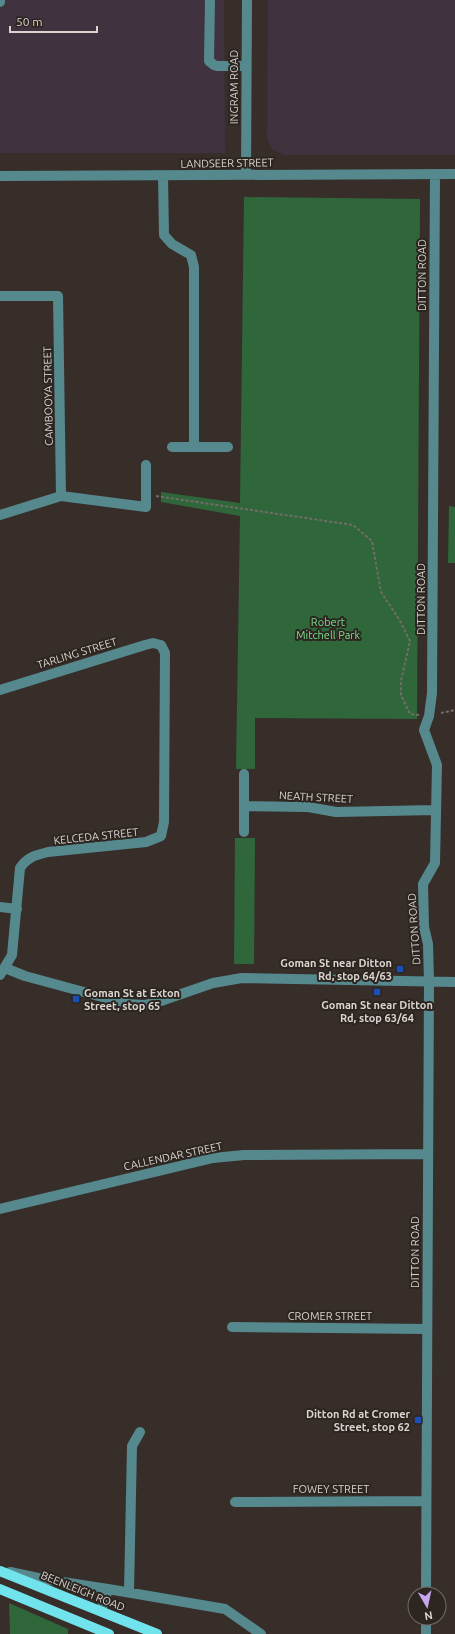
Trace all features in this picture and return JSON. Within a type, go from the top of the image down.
[{"type":"main road","name":"BEENLEIGH ROAD","points":[[0,1570],[157,1634]]},
{"type":"main road","points":[[0,1589],[109,1634]]},
{"type":"street","points":[[210,0],[210,60],[214,66],[246,66]]},
{"type":"street","name":"INGRAM ROAD","points":[[246,175],[247,0]]},
{"type":"street","name":"DITTON ROAD","points":[[426,1586],[429,982],[428,944],[424,927],[423,884],[435,863],[437,765],[424,730],[429,716],[432,693],[435,174]]},
{"type":"street","name":"LANDSEER STREET","points":[[0,176],[455,174]]},
{"type":"street","points":[[163,176],[164,235],[172,244],[191,255],[194,267],[194,447]]},
{"type":"street","name":"CAMBOOYA STREET","points":[[0,296],[58,296],[61,496]]},
{"type":"street","points":[[172,447],[228,447]]},
{"type":"street","points":[[0,515],[61,496],[146,507],[146,465]]},
{"type":"street","name":"TARLING STREET","points":[[0,690],[145,645],[154,643],[161,645]]},
{"type":"street","name":"KELCEDA STREET","points":[[2,972],[12,955],[20,868],[24,863],[33,856],[48,852],[146,842],[161,836],[164,822],[165,653],[161,645]]},
{"type":"street","points":[[244,774],[244,832]]},
{"type":"street","name":"NEATH STREET","points":[[244,806],[308,807],[336,812],[435,810]]},
{"type":"street","points":[[0,907],[17,909]]},
{"type":"street","points":[[2,972],[25,976],[128,1004],[144,1005],[161,1001],[213,983],[242,978],[455,982]]},
{"type":"street","name":"CALLENDAR STREET","points":[[0,1209],[213,1158],[244,1155],[427,1154]]},
{"type":"street","name":"CROMER STREET","points":[[232,1327],[427,1329]]},
{"type":"street","points":[[128,1592],[132,1446],[140,1432]]},
{"type":"street","name":"FOWEY STREET","points":[[235,1502],[426,1501]]},
{"type":"street","points":[[0,1570],[43,1579],[225,1609],[261,1634]]},
{"type":"street","points":[[101,1611],[108,1589]]},
{"type":"path","points":[[146,494],[353,525],[372,541],[381,592],[399,619],[410,641],[401,681],[401,695],[405,706],[410,714],[429,716],[455,710]]},
{"type":"shaded area","points":[[0,0],[224,0],[225,153],[0,153]]},
{"type":"shaded area","points":[[268,0],[455,0],[455,155],[285,155],[273,150],[267,139]]},
{"type":"green space","name":"Robert Mitchell Park","points":[[244,197],[420,199],[417,719],[255,718],[255,769],[236,769],[240,516],[161,502],[161,492],[240,503]]},
{"type":"green space","points":[[449,506],[455,507],[455,563],[448,563]]},
{"type":"green space","points":[[235,838],[255,838],[254,964],[234,964]]},
{"type":"green space","points":[[9,1603],[68,1629],[68,1634],[10,1634]]},
{"type":"place","name":"Goman St near Ditton Rd, stop 64/63","points":[[400,969]]},
{"type":"place","name":"Goman St near Ditton Rd, stop 63/64","points":[[377,992]]},
{"type":"place","name":"Goman St at Exton Street, stop 65","points":[[76,999]]},
{"type":"place","name":"Ditton Rd at Cromer Street, stop 62","points":[[418,1420]]}]
